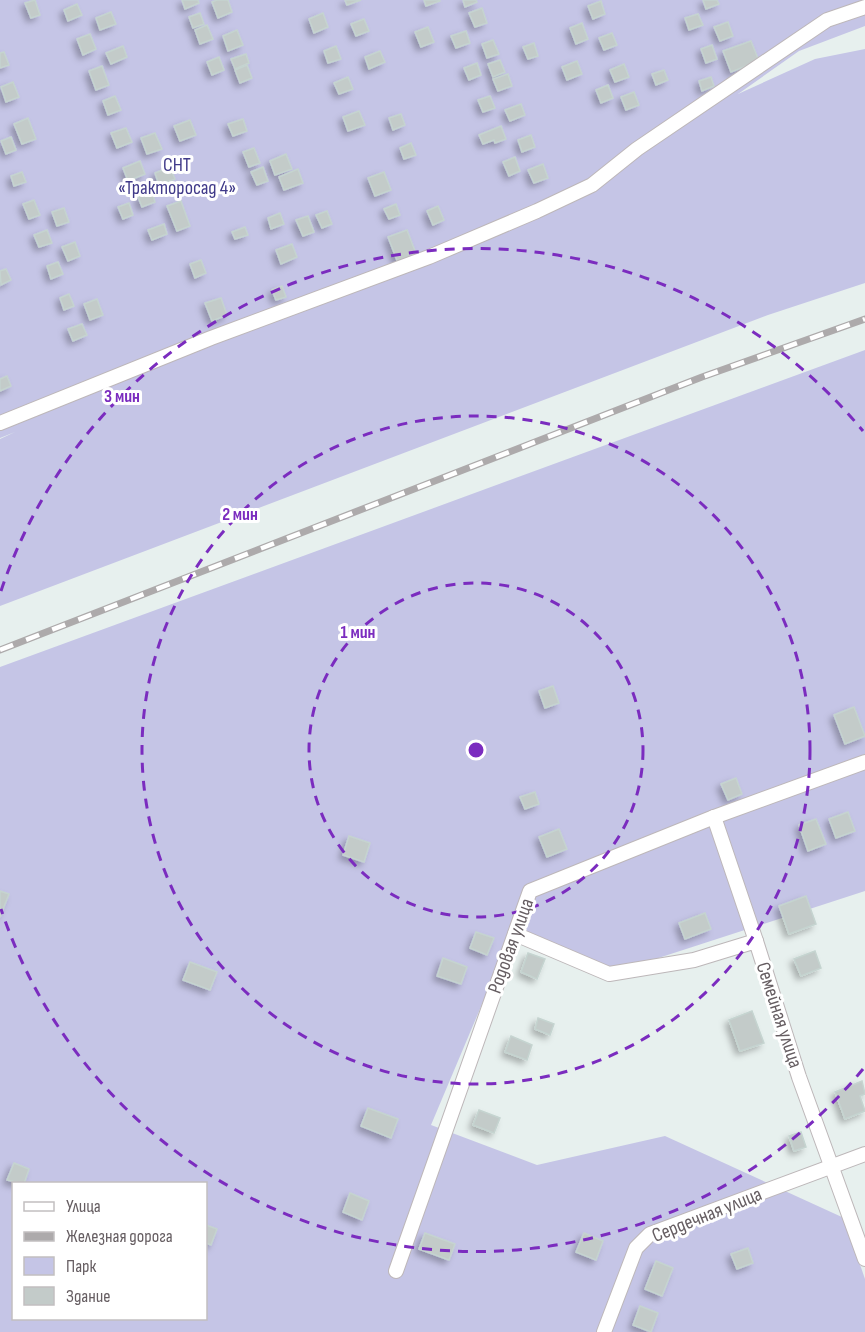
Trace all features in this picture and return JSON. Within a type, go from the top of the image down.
[{"type":"street","points":[[0,423],[211,339],[429,257],[537,212],[592,184],[637,149],[827,20],[865,7]]},
{"type":"street","name":"Родовая улица","points":[[396,1271],[530,891],[714,817],[865,762]]},
{"type":"street","points":[[714,817],[756,941]]},
{"type":"street","name":"Семейная улица","points":[[515,934],[609,974],[694,960],[756,941],[800,1077],[865,1259]]},
{"type":"street","name":"Сердечная улица","points":[[604,1332],[636,1248],[650,1234],[865,1154]]},
{"type":"green space","name":"СНТ «Тракторосад 4»","points":[[0,0],[865,0],[865,26],[799,51],[738,94],[815,59],[865,49],[865,283],[768,315],[0,606],[0,439],[15,432],[0,438]]},
{"type":"green space","points":[[865,350],[865,891],[609,974],[512,933],[431,1125],[537,1165],[665,1136],[844,1218],[865,1279],[865,1332],[0,1332],[0,667]]},
{"type":"building","points":[[35,0],[40,15],[31,18],[25,3]]},
{"type":"building","points":[[182,0],[198,0],[199,3],[185,9]]},
{"type":"building","points":[[228,0],[232,12],[218,18],[212,2]]},
{"type":"building","points":[[345,0],[361,0],[347,5]]},
{"type":"building","points":[[424,0],[439,0],[440,1],[426,6]]},
{"type":"building","points":[[463,0],[476,0],[477,2],[465,7]]},
{"type":"building","points":[[703,0],[717,0],[719,4],[706,9]]},
{"type":"building","points":[[601,1],[605,14],[593,19],[588,6]]},
{"type":"building","points":[[77,4],[82,15],[68,21],[64,10]]},
{"type":"building","points":[[482,8],[487,23],[475,27],[469,13]]},
{"type":"building","points":[[111,12],[116,24],[100,30],[96,18]]},
{"type":"building","points":[[200,13],[204,24],[193,28],[189,17]]},
{"type":"building","points":[[323,13],[328,27],[314,33],[309,19]]},
{"type":"building","points":[[698,14],[703,25],[689,30],[685,18]]},
{"type":"building","points":[[364,19],[369,31],[356,36],[351,24]]},
{"type":"building","points":[[728,22],[733,36],[720,41],[714,27]]},
{"type":"building","points":[[582,23],[588,39],[576,44],[570,28]]},
{"type":"building","points":[[207,25],[213,39],[200,44],[195,30]]},
{"type":"building","points":[[428,27],[434,42],[421,47],[415,32]]},
{"type":"building","points":[[237,30],[243,45],[228,51],[223,36]]},
{"type":"building","points":[[466,31],[470,43],[456,48],[451,36]]},
{"type":"building","points":[[612,33],[617,45],[604,50],[599,38]]},
{"type":"building","points":[[90,34],[96,49],[83,55],[77,39]]},
{"type":"building","points":[[493,40],[499,54],[487,58],[482,44]]},
{"type":"building","points":[[751,41],[759,61],[731,72],[723,51]]},
{"type":"building","points":[[534,43],[538,56],[528,59],[523,47]]},
{"type":"building","points":[[712,45],[717,59],[706,63],[701,49]]},
{"type":"building","points":[[123,46],[127,57],[111,64],[106,53]]},
{"type":"building","points":[[336,46],[341,59],[328,63],[324,51]]},
{"type":"building","points":[[380,51],[385,62],[369,69],[365,57]]},
{"type":"building","points":[[4,52],[9,65],[0,68],[0,53]]},
{"type":"building","points":[[246,54],[249,63],[235,69],[231,59]]},
{"type":"building","points":[[219,57],[224,70],[212,75],[207,62]]},
{"type":"building","points":[[500,60],[505,72],[493,77],[488,64]]},
{"type":"building","points":[[577,61],[582,74],[567,80],[562,67]]},
{"type":"building","points":[[477,63],[481,75],[469,80],[464,68]]},
{"type":"building","points":[[624,64],[629,77],[615,82],[610,70]]},
{"type":"building","points":[[247,65],[252,78],[240,83],[235,70]]},
{"type":"building","points":[[102,66],[109,85],[96,90],[89,71]]},
{"type":"building","points":[[664,70],[668,80],[656,85],[652,74]]},
{"type":"building","points":[[508,74],[512,86],[498,91],[493,79]]},
{"type":"building","points":[[348,77],[353,89],[339,94],[334,83]]},
{"type":"building","points":[[711,77],[714,86],[702,91],[699,81]]},
{"type":"building","points":[[13,82],[19,97],[6,102],[1,87]]},
{"type":"building","points":[[608,85],[613,98],[601,103],[596,90]]},
{"type":"building","points":[[634,92],[639,105],[626,110],[621,97]]},
{"type":"building","points":[[115,96],[121,110],[108,115],[103,101]]},
{"type":"building","points":[[490,96],[495,108],[483,112],[478,100]]},
{"type":"building","points":[[521,104],[525,115],[510,121],[505,110]]},
{"type":"building","points":[[359,111],[365,125],[348,131],[343,117]]},
{"type":"building","points":[[401,114],[405,125],[393,130],[389,118]]},
{"type":"building","points":[[28,118],[36,139],[22,144],[14,124]]},
{"type":"building","points":[[243,119],[247,131],[233,136],[228,124]]},
{"type":"building","points":[[190,120],[196,135],[180,141],[174,126]]},
{"type":"building","points":[[501,126],[506,139],[483,144],[479,135]]},
{"type":"building","points":[[126,128],[132,142],[117,148],[111,133]]},
{"type":"building","points":[[155,133],[162,149],[147,154],[141,138]]},
{"type":"building","points":[[531,135],[535,147],[522,152],[518,140]]},
{"type":"building","points":[[11,137],[16,150],[6,154],[1,141]]},
{"type":"building","points":[[411,143],[416,155],[404,159],[400,148]]},
{"type":"building","points":[[254,148],[260,163],[249,167],[243,152]]},
{"type":"building","points":[[286,154],[292,169],[275,175],[270,161]]},
{"type":"building","points":[[515,157],[520,171],[509,176],[503,162]]},
{"type":"building","points":[[140,161],[145,174],[128,181],[123,168]]},
{"type":"building","points":[[543,164],[548,178],[534,183],[528,170]]},
{"type":"building","points":[[170,167],[175,179],[159,185],[155,173]]},
{"type":"building","points":[[263,167],[268,181],[257,185],[251,172]]},
{"type":"building","points":[[298,169],[303,183],[284,190],[279,177]]},
{"type":"building","points":[[22,172],[26,182],[14,186],[11,176]]},
{"type":"building","points":[[384,172],[391,190],[375,196],[368,178]]},
{"type":"building","points":[[152,191],[155,202],[142,207],[138,197]]},
{"type":"building","points":[[34,200],[40,215],[29,219],[23,204]]},
{"type":"building","points":[[181,201],[190,226],[177,231],[167,206]]},
{"type":"building","points":[[129,203],[133,215],[123,219],[118,207]]},
{"type":"building","points":[[396,204],[400,215],[389,219],[384,209]]},
{"type":"building","points":[[438,206],[444,220],[433,225],[427,211]]},
{"type":"building","points":[[64,208],[69,222],[57,226],[52,212]]},
{"type":"building","points":[[327,211],[332,224],[322,228],[316,215]]},
{"type":"building","points":[[280,213],[284,224],[271,229],[268,218]]},
{"type":"building","points":[[308,216],[314,232],[303,236],[296,220]]},
{"type":"building","points":[[164,224],[167,234],[152,240],[148,230]]},
{"type":"building","points":[[245,227],[248,235],[235,239],[232,232]]},
{"type":"building","points":[[47,230],[52,243],[39,247],[34,235]]},
{"type":"building","points":[[407,230],[417,256],[398,263],[388,237]]},
{"type":"building","points":[[75,242],[80,256],[68,261],[62,247]]},
{"type":"building","points":[[292,244],[297,257],[281,264],[276,250]]},
{"type":"building","points":[[201,260],[206,273],[195,278],[190,264]]},
{"type":"building","points":[[58,262],[63,274],[51,279],[47,266]]},
{"type":"building","points":[[6,269],[11,280],[1,285],[0,271]]},
{"type":"building","points":[[282,286],[286,297],[276,300],[272,290]]},
{"type":"building","points":[[69,294],[74,306],[64,310],[60,298]]},
{"type":"building","points":[[221,298],[227,315],[212,321],[205,303]]},
{"type":"building","points":[[97,299],[103,315],[90,320],[84,304]]},
{"type":"building","points":[[82,324],[87,335],[73,341],[68,329]]},
{"type":"building","points":[[7,376],[11,386],[0,391],[0,379]]},
{"type":"building","points":[[553,686],[559,703],[545,708],[539,691]]},
{"type":"building","points":[[854,707],[865,736],[845,744],[834,715]]},
{"type":"building","points":[[736,778],[742,794],[728,800],[721,784]]},
{"type":"building","points":[[535,792],[539,804],[525,809],[520,797]]},
{"type":"building","points":[[848,812],[855,831],[836,838],[829,819]]},
{"type":"building","points":[[816,819],[826,844],[808,851],[799,825]]},
{"type":"building","points":[[559,829],[567,849],[547,857],[539,837]]},
{"type":"building","points":[[349,836],[370,843],[364,862],[343,855]]},
{"type":"building","points":[[0,891],[9,894],[0,917]]},
{"type":"building","points":[[806,896],[816,924],[789,934],[779,906]]},
{"type":"building","points":[[705,913],[711,929],[685,939],[679,923]]},
{"type":"building","points":[[476,932],[494,938],[487,955],[470,948]]},
{"type":"building","points":[[815,951],[821,968],[801,976],[794,959]]},
{"type":"building","points":[[528,953],[545,959],[537,979],[521,972]]},
{"type":"building","points":[[443,958],[467,967],[461,984],[437,976]]},
{"type":"building","points":[[190,962],[217,972],[210,990],[183,980]]},
{"type":"building","points":[[752,1011],[764,1043],[740,1051],[729,1020]]},
{"type":"building","points":[[538,1018],[554,1024],[550,1035],[535,1029]]},
{"type":"building","points":[[511,1036],[532,1045],[527,1060],[505,1052]]},
{"type":"building","points":[[862,1081],[865,1094],[860,1096],[865,1111],[845,1119],[835,1092]]},
{"type":"building","points":[[368,1108],[398,1119],[391,1138],[361,1126]]},
{"type":"building","points":[[479,1110],[500,1118],[494,1133],[473,1125]]},
{"type":"building","points":[[801,1132],[806,1147],[794,1151],[789,1136]]},
{"type":"building","points":[[14,1163],[29,1169],[25,1182],[7,1180]]},
{"type":"building","points":[[350,1193],[369,1201],[362,1220],[343,1212]]},
{"type":"building","points":[[207,1225],[217,1229],[211,1245],[207,1243]]},
{"type":"building","points":[[425,1233],[455,1244],[449,1260],[419,1249]]},
{"type":"building","points":[[584,1233],[603,1241],[596,1260],[576,1252]]},
{"type":"building","points":[[748,1248],[753,1263],[737,1269],[731,1254]]},
{"type":"building","points":[[656,1261],[673,1268],[662,1296],[645,1289]]},
{"type":"building","points":[[640,1306],[658,1313],[651,1332],[633,1325]]},
{"type":"railway","points":[[0,650],[702,377],[865,319]]}]
